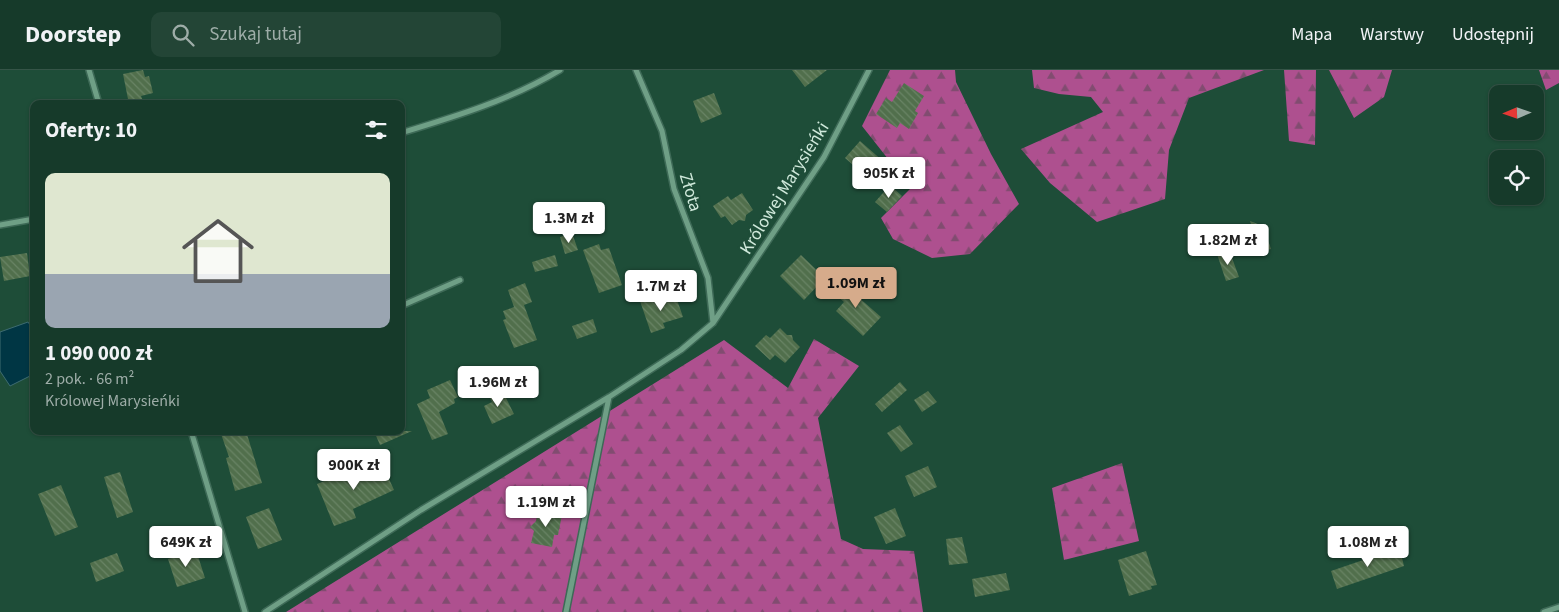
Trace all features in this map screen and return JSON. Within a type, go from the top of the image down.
[{"type":"street","points":[[89,70],[98,100]]},
{"type":"street","points":[[405,132],[480,109],[538,83],[560,70]]},
{"type":"street","name":"Złota","points":[[636,70],[662,131],[674,189],[708,278],[713,323]]},
{"type":"street","name":"Królowej Marysieńki","points":[[265,612],[421,510],[608,397],[681,350],[713,323],[819,164],[869,70]]},
{"type":"street","points":[[0,225],[30,220]]},
{"type":"street","points":[[405,304],[460,280]]},
{"type":"street","points":[[566,612],[608,397]]},
{"type":"street","points":[[192,435],[244,612]]},
{"type":"street","points":[[1544,612],[1559,607]]},
{"type":"green space","points":[[890,70],[955,70],[956,82],[991,154],[1019,204],[970,254],[932,258],[893,239],[881,218],[911,188],[862,126]]},
{"type":"green space","points":[[1032,70],[1264,70],[1189,98],[1169,150],[1165,199],[1097,222],[1050,183],[1021,149],[1103,112],[1091,97],[1059,94],[1034,88]]},
{"type":"green space","points":[[1284,70],[1316,70],[1315,145],[1289,141]]},
{"type":"green space","points":[[1329,70],[1392,70],[1384,97],[1354,118]]},
{"type":"green space","points":[[1539,70],[1559,70],[1559,83],[1546,90]]},
{"type":"green space","points":[[814,339],[859,366],[818,418],[841,539],[863,549],[914,551],[923,612],[286,612],[724,340],[788,388]]},
{"type":"green space","points":[[1122,463],[1139,541],[1064,560],[1052,488]]},
{"type":"water","points":[[28,322],[30,325],[30,376],[10,386],[0,371],[0,332]]},
{"type":"building","points":[[143,70],[145,77],[149,76],[153,93],[141,96],[143,100],[128,100],[123,74]]},
{"type":"building","points":[[792,70],[827,70],[805,87]]},
{"type":"building","points":[[904,83],[924,96],[915,111],[918,113],[909,129],[900,123],[897,128],[876,114],[886,98],[892,102]]},
{"type":"building","points":[[714,93],[722,114],[701,123],[693,101]]},
{"type":"building","points":[[860,141],[892,169],[877,186],[845,158]]},
{"type":"building","points":[[890,185],[902,196],[887,212],[875,202]]},
{"type":"building","points":[[742,193],[753,210],[746,215],[745,221],[739,220],[732,225],[725,216],[721,218],[713,206],[728,196],[731,200]]},
{"type":"building","points":[[1250,221],[1263,226],[1271,249],[1260,252]]},
{"type":"building","points":[[572,233],[578,250],[565,254],[560,237]]},
{"type":"building","points":[[599,244],[601,250],[609,248],[622,285],[599,293],[583,250]]},
{"type":"building","points":[[1229,250],[1239,277],[1226,281],[1217,254]]},
{"type":"building","points":[[27,253],[30,276],[4,281],[0,257]]},
{"type":"building","points":[[555,255],[558,266],[535,272],[532,262]]},
{"type":"building","points":[[801,255],[825,278],[804,300],[780,276]]},
{"type":"building","points":[[850,280],[861,290],[857,296],[881,317],[863,336],[836,311],[844,302],[836,295]]},
{"type":"building","points":[[525,283],[532,302],[524,305],[537,340],[514,348],[503,320],[506,319],[503,311],[514,307],[508,290]]},
{"type":"building","points":[[675,294],[683,317],[663,323],[665,328],[651,333],[640,301],[653,296],[655,301]]},
{"type":"building","points":[[593,319],[597,332],[577,339],[572,326]]},
{"type":"building","points":[[780,328],[787,335],[792,335],[793,340],[800,347],[785,363],[775,355],[770,360],[755,346],[766,335],[770,338]]},
{"type":"building","points":[[450,380],[458,397],[454,399],[455,403],[439,412],[448,434],[432,440],[417,404],[430,398],[427,390]]},
{"type":"building","points":[[900,382],[907,390],[882,412],[875,404]]},
{"type":"building","points":[[502,390],[514,414],[492,424],[484,406],[492,402],[489,396]]},
{"type":"building","points":[[928,391],[937,402],[922,412],[914,400]]},
{"type":"building","points":[[900,425],[913,444],[901,452],[887,433]]},
{"type":"building","points":[[221,435],[247,435],[262,483],[235,491],[226,458],[229,457]]},
{"type":"building","points":[[376,435],[403,435],[380,445]]},
{"type":"building","points":[[380,459],[394,490],[353,509],[356,518],[334,526],[317,484],[339,475],[340,477]]},
{"type":"building","points":[[928,466],[937,487],[914,497],[905,476]]},
{"type":"building","points":[[120,472],[133,512],[117,518],[104,477]]},
{"type":"building","points":[[61,485],[78,527],[55,536],[38,494]]},
{"type":"building","points":[[269,508],[282,540],[258,549],[246,517]]},
{"type":"building","points":[[895,508],[906,536],[886,544],[874,517]]},
{"type":"building","points":[[538,510],[562,515],[558,535],[554,535],[552,547],[531,543],[534,531],[530,527],[536,521]]},
{"type":"building","points":[[962,537],[968,563],[949,565],[946,539]]},
{"type":"building","points":[[1399,546],[1404,566],[1337,589],[1331,571]]},
{"type":"building","points":[[196,550],[205,578],[177,587],[168,559]]},
{"type":"building","points":[[1146,551],[1157,585],[1151,586],[1152,589],[1129,596],[1118,560]]},
{"type":"building","points":[[117,553],[124,571],[96,582],[90,563]]},
{"type":"building","points":[[1006,573],[1010,590],[975,597],[972,579]]}]
